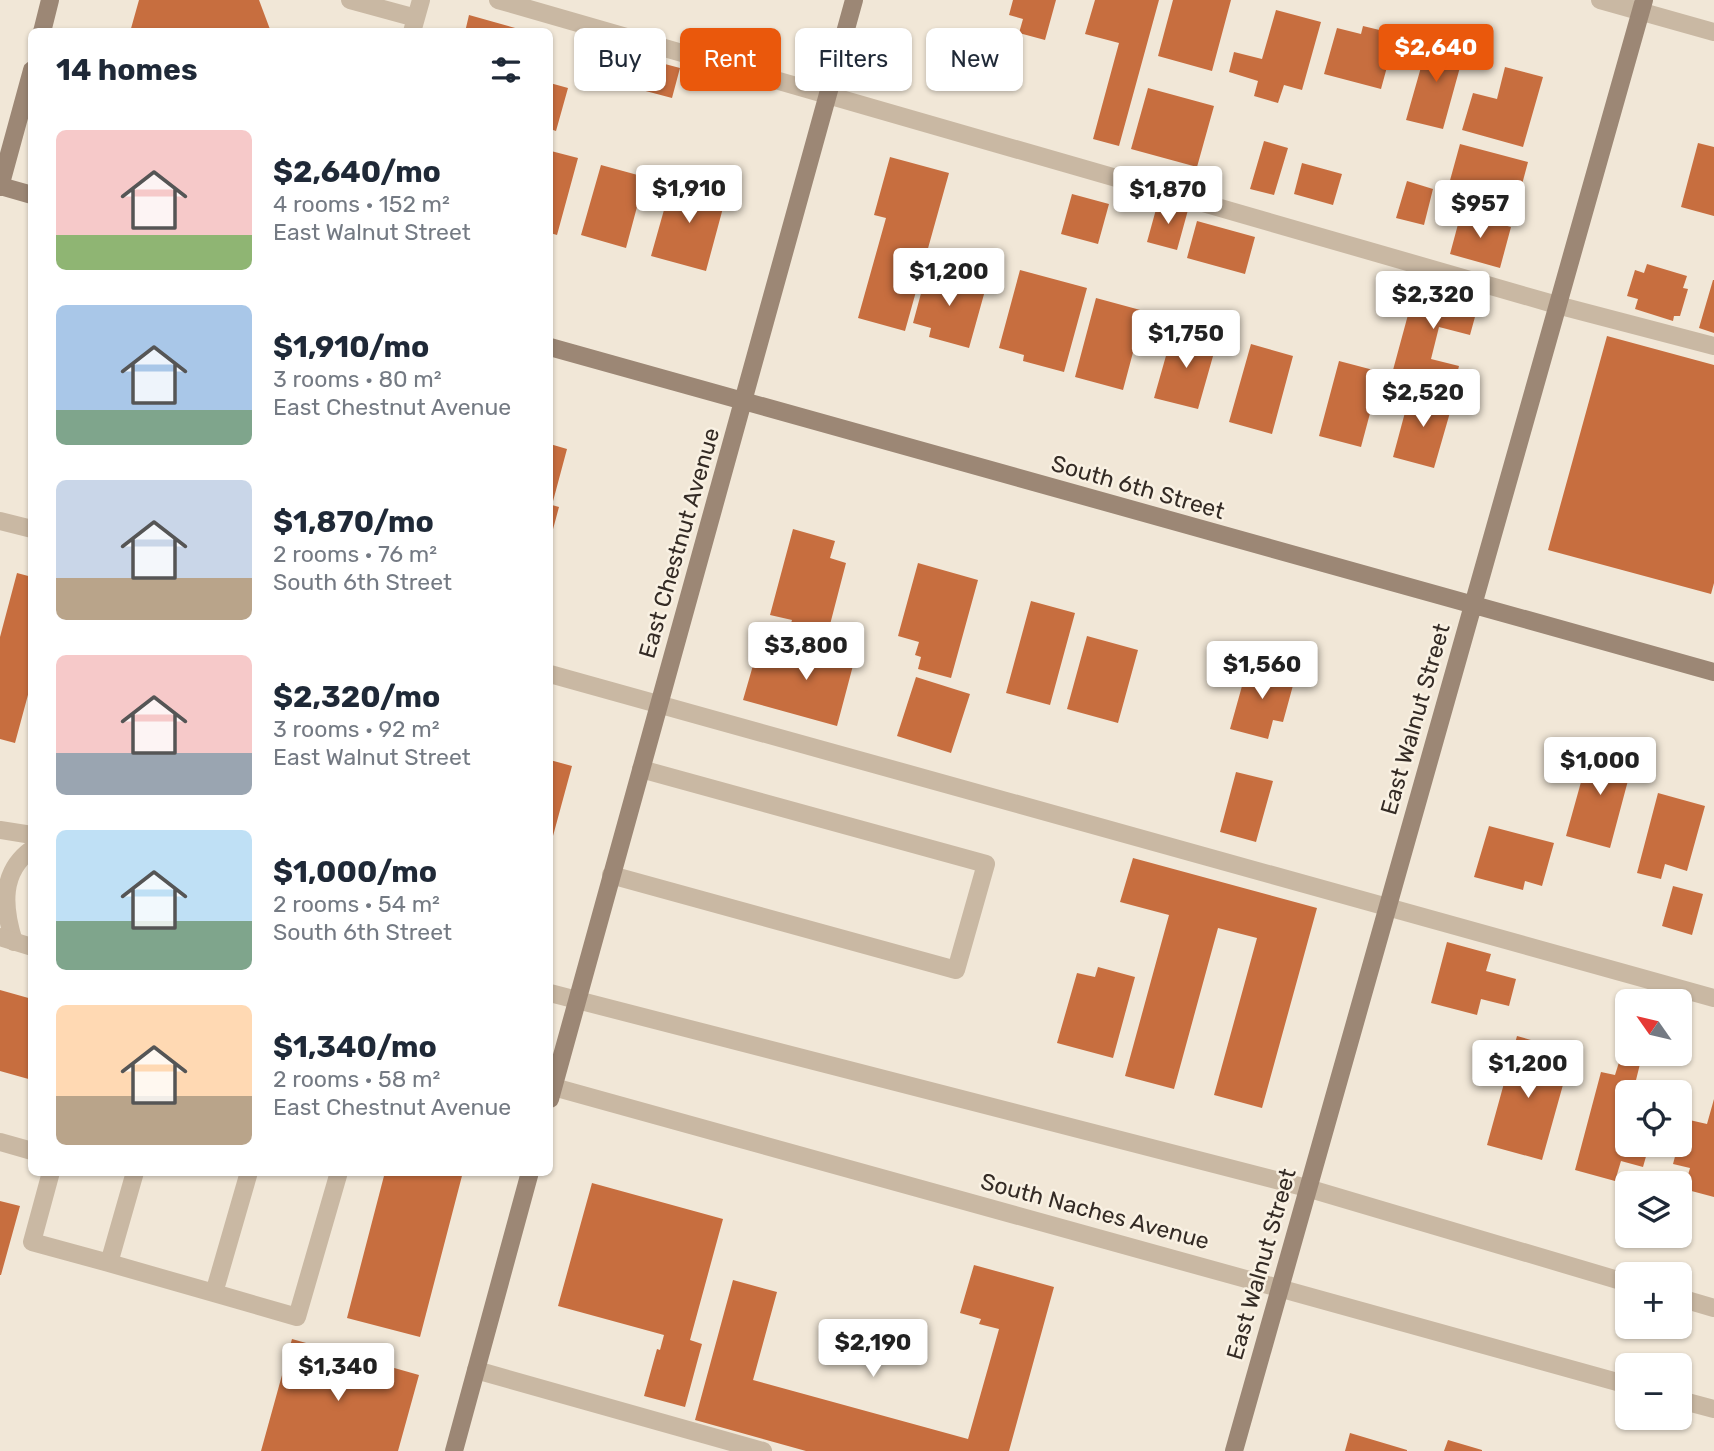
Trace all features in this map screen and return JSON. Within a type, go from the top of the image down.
[{"type":"street","points":[[43,28],[50,0]]},
{"type":"street","points":[[350,0],[414,25],[421,0]]},
{"type":"street","points":[[498,0],[1557,305],[1714,346]]},
{"type":"street","name":"East Chestnut Avenue","points":[[553,1083],[854,0]]},
{"type":"street","points":[[1600,0],[1642,6],[1714,32]]},
{"type":"street","name":"East Walnut Street","points":[[1234,1451],[1642,6]]},
{"type":"street","points":[[28,85],[0,187],[28,194]]},
{"type":"street","name":"South 6th Street","points":[[553,348],[1714,672]]},
{"type":"street","points":[[0,521],[28,528]]},
{"type":"street","points":[[553,675],[1714,998]]},
{"type":"street","points":[[611,875],[956,971],[986,864],[640,769]]},
{"type":"street","points":[[0,830],[28,834]]},
{"type":"street","points":[[15,942],[2,904],[6,877],[28,851]]},
{"type":"street","points":[[553,994],[1307,1188],[1615,1279]]},
{"type":"street","name":"South Naches Avenue","points":[[553,1091],[1279,1287],[1615,1381]]},
{"type":"street","points":[[0,1142],[28,1150]]},
{"type":"street","points":[[50,1176],[32,1241],[298,1317],[338,1176]]},
{"type":"street","points":[[109,1263],[134,1176]]},
{"type":"street","points":[[214,1293],[248,1176]]},
{"type":"street","points":[[454,1451],[529,1176]]},
{"type":"street","points":[[1692,1302],[1714,1308]]},
{"type":"street","points":[[476,1370],[763,1451]]},
{"type":"street","points":[[1692,1403],[1714,1409]]},
{"type":"building","points":[[139,0],[259,0],[270,28],[131,28]]},
{"type":"building","points":[[1013,0],[1056,0],[1045,40],[1023,34],[1023,28],[1020,28],[1023,19],[1009,15]]},
{"type":"building","points":[[1095,0],[1159,0],[1119,146],[1093,139],[1119,43],[1085,34]]},
{"type":"building","points":[[1173,0],[1231,0],[1212,71],[1158,56]]},
{"type":"building","points":[[1276,10],[1321,22],[1302,90],[1284,85],[1278,103],[1254,96],[1258,81],[1229,72],[1234,52],[1262,59]]},
{"type":"building","points":[[469,15],[515,28],[466,28]]},
{"type":"building","points":[[1363,26],[1396,34],[1381,89],[1324,74],[1337,28],[1361,34]]},
{"type":"building","points":[[1429,39],[1465,49],[1443,129],[1406,120]]},
{"type":"building","points":[[666,64],[680,68],[672,98],[646,91],[666,91]]},
{"type":"building","points":[[1505,67],[1543,77],[1523,147],[1462,130],[1473,93],[1497,99]]},
{"type":"building","points":[[553,84],[568,88],[556,131],[553,130]]},
{"type":"building","points":[[1148,88],[1214,106],[1197,167],[1131,149]]},
{"type":"building","points":[[1264,141],[1288,148],[1274,195],[1250,189]]},
{"type":"building","points":[[1698,143],[1714,147],[1714,216],[1681,207]]},
{"type":"building","points":[[1460,144],[1528,162],[1517,203],[1449,184]]},
{"type":"building","points":[[553,152],[578,158],[557,235],[553,234]]},
{"type":"building","points":[[890,157],[949,173],[905,331],[858,318],[886,218],[874,215]]},
{"type":"building","points":[[1302,163],[1342,174],[1333,205],[1294,194]]},
{"type":"building","points":[[601,165],[645,177],[626,248],[581,235]]},
{"type":"building","points":[[673,178],[727,193],[706,271],[651,256]]},
{"type":"building","points":[[1407,181],[1433,189],[1424,225],[1396,218]]},
{"type":"building","points":[[1072,194],[1109,204],[1098,244],[1061,234]]},
{"type":"building","points":[[1158,202],[1188,210],[1177,250],[1147,242]]},
{"type":"building","points":[[1461,213],[1511,227],[1500,268],[1450,254]]},
{"type":"building","points":[[1197,221],[1255,237],[1245,274],[1187,258]]},
{"type":"building","points":[[1647,264],[1687,276],[1683,288],[1688,289],[1680,316],[1674,316],[1673,321],[1635,309],[1638,299],[1627,296],[1635,270],[1644,273]]},
{"type":"building","points":[[1020,270],[1087,288],[1064,372],[1023,361],[1024,355],[999,348]]},
{"type":"building","points":[[927,271],[986,287],[969,348],[929,337],[931,328],[913,323]]},
{"type":"building","points":[[1418,278],[1481,295],[1470,335],[1439,327],[1431,359],[1459,366],[1454,386],[1415,375],[1411,387],[1390,381]]},
{"type":"building","points":[[1714,280],[1714,333],[1699,328]]},
{"type":"building","points":[[1096,298],[1144,311],[1123,390],[1075,377]]},
{"type":"building","points":[[1173,331],[1217,342],[1198,409],[1154,398]]},
{"type":"building","points":[[1607,336],[1714,365],[1714,583],[1711,594],[1548,550]]},
{"type":"building","points":[[1251,344],[1293,356],[1272,434],[1229,422]]},
{"type":"building","points":[[1339,361],[1381,372],[1361,447],[1319,436]]},
{"type":"building","points":[[1411,390],[1453,402],[1434,468],[1393,457]]},
{"type":"building","points":[[553,445],[567,449],[553,501]]},
{"type":"building","points":[[553,505],[559,507],[553,529]]},
{"type":"building","points":[[793,529],[835,541],[830,558],[846,563],[826,640],[789,630],[792,620],[770,615]]},
{"type":"building","points":[[918,563],[978,580],[951,678],[918,669],[921,657],[915,655],[919,642],[898,636]]},
{"type":"building","points":[[17,573],[28,576],[28,695],[15,743],[0,739],[0,637]]},
{"type":"building","points":[[1031,601],[1075,613],[1050,705],[1006,693]]},
{"type":"building","points":[[835,633],[860,639],[837,726],[743,700],[756,655],[793,665],[798,648],[828,656]]},
{"type":"building","points":[[1087,636],[1138,650],[1118,723],[1067,709]]},
{"type":"building","points":[[1249,661],[1295,678],[1283,722],[1273,720],[1268,739],[1230,729]]},
{"type":"building","points":[[916,677],[970,694],[951,753],[897,736]]},
{"type":"building","points":[[1591,746],[1634,758],[1610,848],[1566,836]]},
{"type":"building","points":[[553,761],[572,766],[553,836]]},
{"type":"building","points":[[1236,772],[1273,781],[1256,842],[1220,832]]},
{"type":"building","points":[[1658,793],[1705,806],[1687,871],[1665,864],[1661,879],[1637,873]]},
{"type":"building","points":[[1489,826],[1554,843],[1542,886],[1525,881],[1523,890],[1474,877]]},
{"type":"building","points":[[1133,858],[1317,908],[1262,1108],[1214,1095],[1257,938],[1218,928],[1174,1089],[1125,1076],[1169,915],[1120,902]]},
{"type":"building","points":[[1673,886],[1703,894],[1692,935],[1662,926]]},
{"type":"building","points":[[1447,942],[1491,954],[1486,971],[1516,979],[1509,1006],[1481,999],[1477,1015],[1431,1003]]},
{"type":"building","points":[[1098,967],[1135,977],[1113,1058],[1057,1043],[1077,973],[1095,977]]},
{"type":"building","points":[[0,990],[28,998],[28,1079],[0,1071]]},
{"type":"building","points":[[1517,1036],[1562,1049],[1556,1071],[1566,1074],[1542,1160],[1487,1145]]},
{"type":"building","points":[[1618,1066],[1640,1066],[1636,1080],[1615,1080],[1615,1157],[1646,1157],[1643,1167],[1621,1161],[1618,1171],[1615,1171],[1615,1181],[1575,1170],[1601,1072],[1615,1075]]},
{"type":"building","points":[[1714,1099],[1714,1197],[1692,1191],[1690,1168],[1673,1164],[1675,1157],[1692,1157],[1692,1121],[1707,1124]]},
{"type":"building","points":[[384,1176],[462,1176],[420,1337],[347,1318]]},
{"type":"building","points":[[592,1183],[723,1219],[690,1340],[702,1344],[685,1407],[644,1396],[657,1349],[660,1350],[664,1335],[558,1306]]},
{"type":"building","points":[[0,1201],[20,1206],[1,1275],[0,1275]]},
{"type":"building","points":[[974,1265],[1054,1287],[1009,1451],[806,1451],[695,1420],[733,1280],[777,1292],[753,1380],[968,1439],[999,1329],[979,1324],[981,1319],[960,1313]]},
{"type":"building","points":[[292,1339],[419,1375],[398,1451],[261,1451]]},
{"type":"building","points":[[1350,1433],[1407,1450],[1407,1451],[1345,1451]]},
{"type":"building","points":[[1448,1440],[1482,1450],[1482,1451],[1444,1451]]}]
